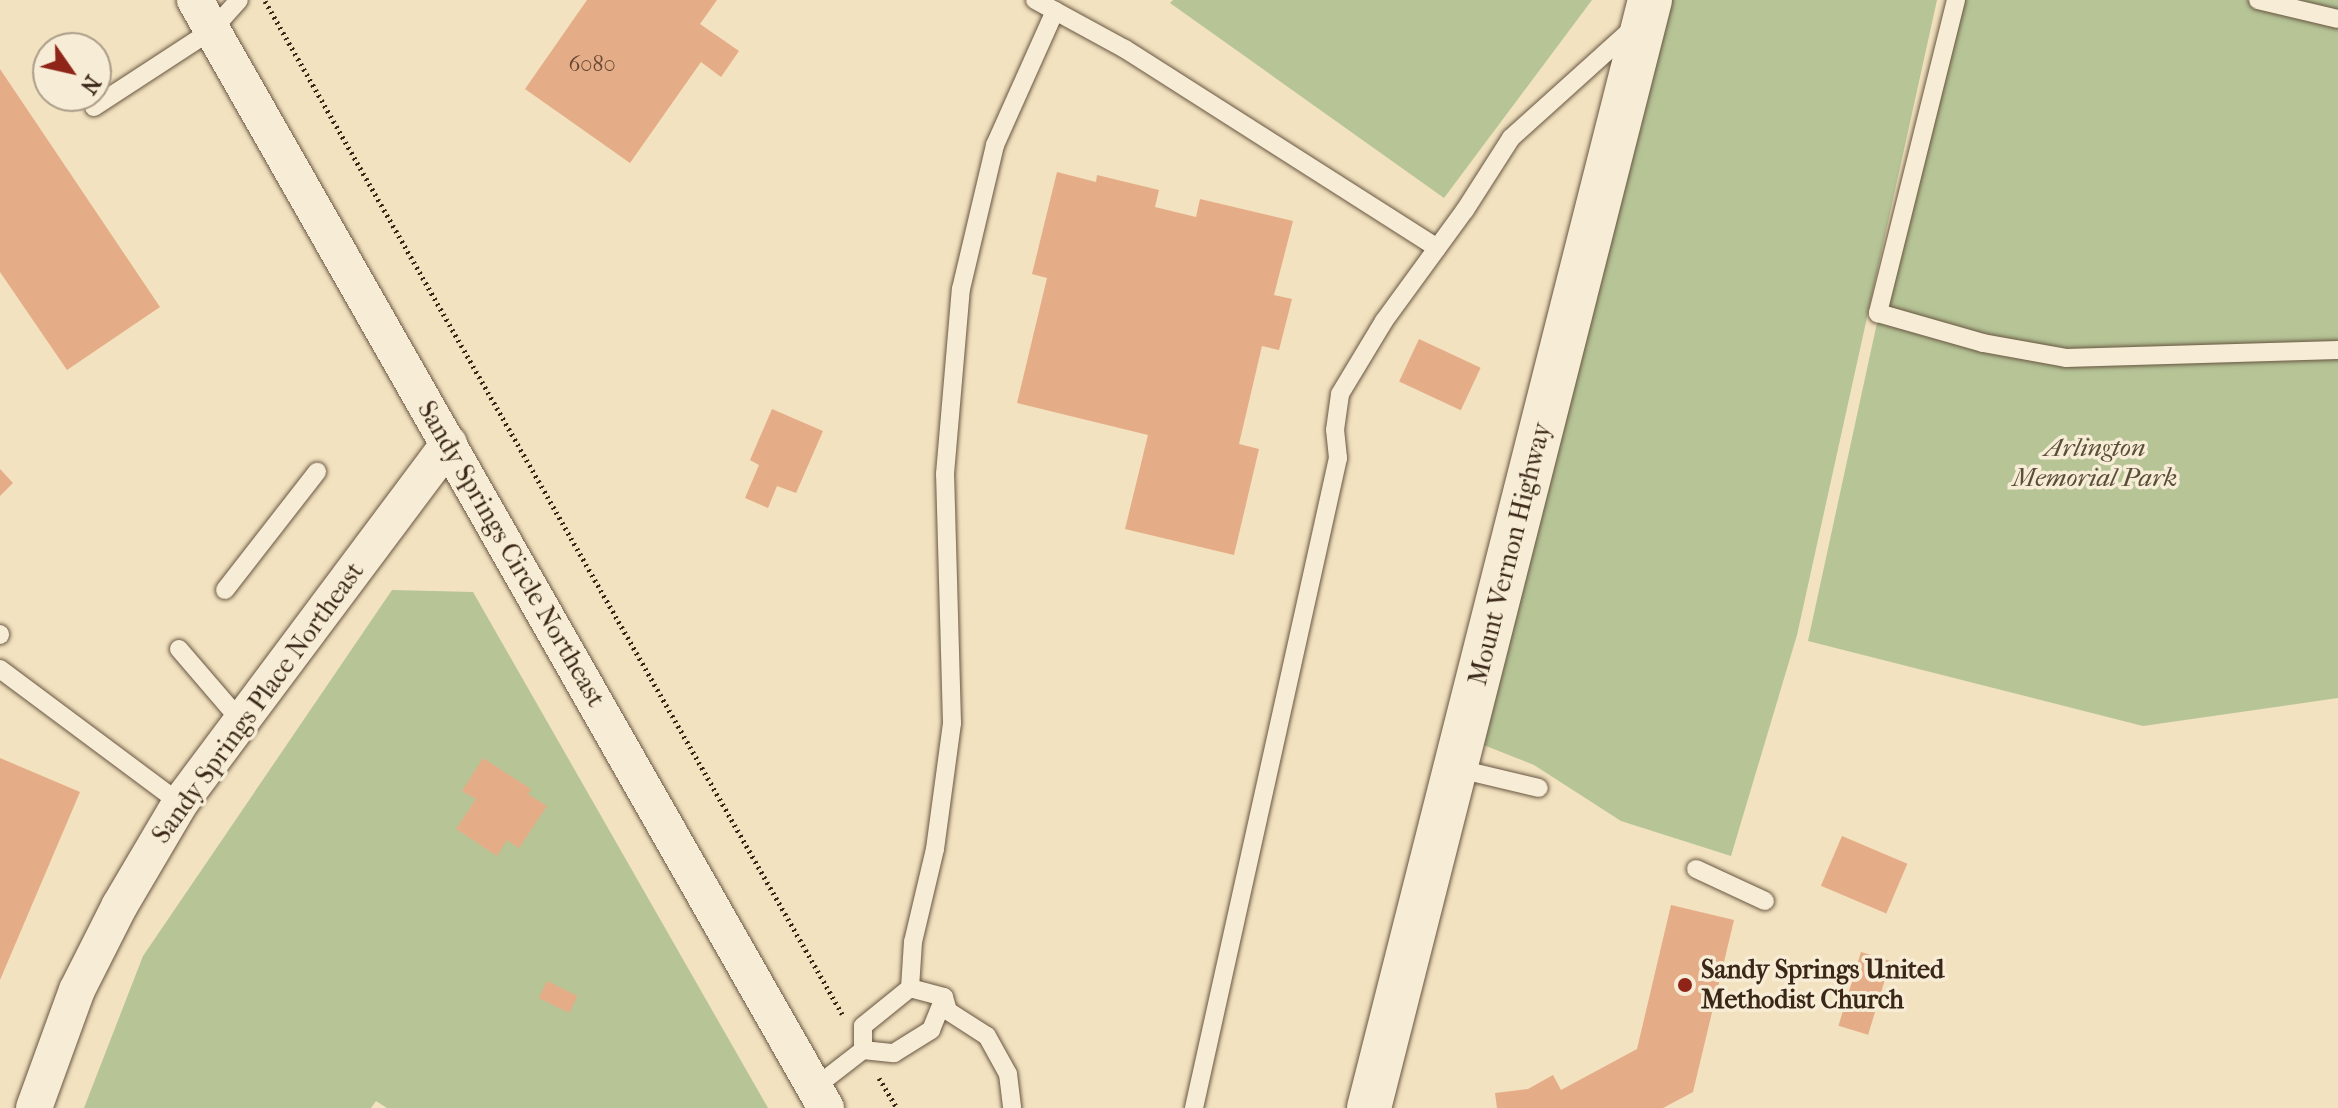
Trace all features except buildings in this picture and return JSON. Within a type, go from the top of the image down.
[{"type":"street","name":"Mount Vernon Highway","points":[[1369,1108],[1648,8]]},
{"type":"street","name":"Sandy Springs Circle Northeast","points":[[204,15],[820,1098]]},
{"type":"street","name":"Sandy Springs Place Northeast","points":[[34,1108],[77,990],[120,905],[180,803],[449,444]]},
{"type":"lane","points":[[112,92],[204,15],[239,0]]},
{"type":"lane","points":[[1035,0],[1125,49],[1437,248]]},
{"type":"lane","points":[[1956,0],[1878,313],[1983,343],[2066,358],[2338,350]]},
{"type":"lane","points":[[2258,0],[2338,19]]},
{"type":"lane","points":[[1194,1108],[1335,473],[1340,394],[1384,321],[1511,138],[1648,8]]},
{"type":"lane","points":[[820,1098],[863,1050],[863,1026],[910,988],[913,942],[935,849],[952,723],[945,474],[961,289],[995,145],[1055,11]]},
{"type":"lane","points":[[225,590],[317,472]]},
{"type":"lane","points":[[179,649],[240,720]]},
{"type":"lane","points":[[0,669],[180,803]]},
{"type":"lane","points":[[1455,768],[1539,788]]},
{"type":"lane","points":[[1696,869],[1765,901]]},
{"type":"lane","points":[[910,988],[944,997]]},
{"type":"lane","points":[[863,1050],[894,1053],[931,1030],[944,997]]},
{"type":"lane","points":[[944,997],[948,1011],[987,1036],[1008,1074],[1012,1108]]},
{"type":"path","points":[[265,0],[897,1108]]},
{"type":"green space","points":[[1173,0],[1592,0],[1444,198],[1170,3]]},
{"type":"green space","points":[[1669,0],[1937,0],[1797,635],[1731,856],[1621,821],[1534,765],[1476,742]]},
{"type":"green space","name":"Arlington Memorial Park","points":[[1947,0],[2338,0],[2338,698],[2143,726],[1808,641]]},
{"type":"green space","points":[[392,590],[473,592],[768,1108],[387,1108],[376,1101],[371,1108],[84,1108],[143,956]]},
{"type":"place","name":"Sandy Springs United Methodist Church","points":[[1685,985]]}]
